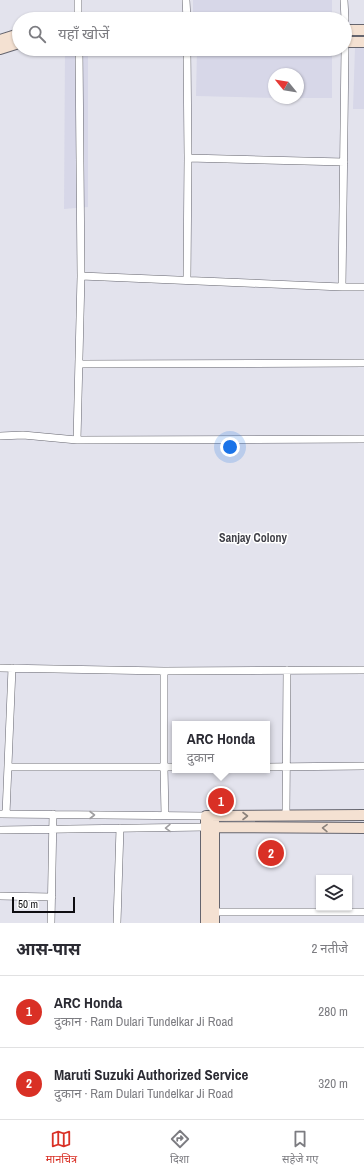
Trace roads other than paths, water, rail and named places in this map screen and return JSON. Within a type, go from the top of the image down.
[{"type":"street","points":[[78,0],[78,12]]},
{"type":"street","points":[[186,0],[187,12]]},
{"type":"street","points":[[344,0],[345,12]]},
{"type":"street","points":[[352,30],[364,30]]},
{"type":"street","points":[[0,40],[12,36]]},
{"type":"street","points":[[352,42],[364,42]]},
{"type":"street","points":[[0,49],[12,45]]},
{"type":"street","points":[[77,440],[81,276],[79,56]]},
{"type":"street","points":[[187,56],[187,280]]},
{"type":"street","points":[[342,287],[345,56]]},
{"type":"street","points":[[188,158],[344,162]]},
{"type":"street","points":[[81,276],[364,287]]},
{"type":"street","points":[[80,364],[364,363]]},
{"type":"street","points":[[0,436],[23,434],[77,440],[364,439]]},
{"type":"street","points":[[0,668],[164,671],[364,670]]},
{"type":"street","points":[[12,668],[8,768],[3,814],[210,816],[364,815]]},
{"type":"street","points":[[286,816],[287,670]]},
{"type":"street","points":[[164,671],[165,815]]},
{"type":"street","points":[[270,767],[364,766]]},
{"type":"street","points":[[8,768],[172,767]]},
{"type":"street","points":[[51,923],[54,814]]},
{"type":"street","points":[[206,923],[210,816]]},
{"type":"street","points":[[0,830],[210,827],[364,828]]},
{"type":"street","points":[[210,827],[214,923]]},
{"type":"street","points":[[117,923],[120,828]]},
{"type":"street","points":[[0,896],[52,897]]},
{"type":"street","points":[[214,912],[364,912]]},
{"type":"place","name":"ARC Honda","points":[[221,801]]},
{"type":"place","name":"Maruti Suzuki Authorized Service","points":[[271,853]]},
{"type":"district","name":"Sanjay Colony","points":[[253,538]]}]
